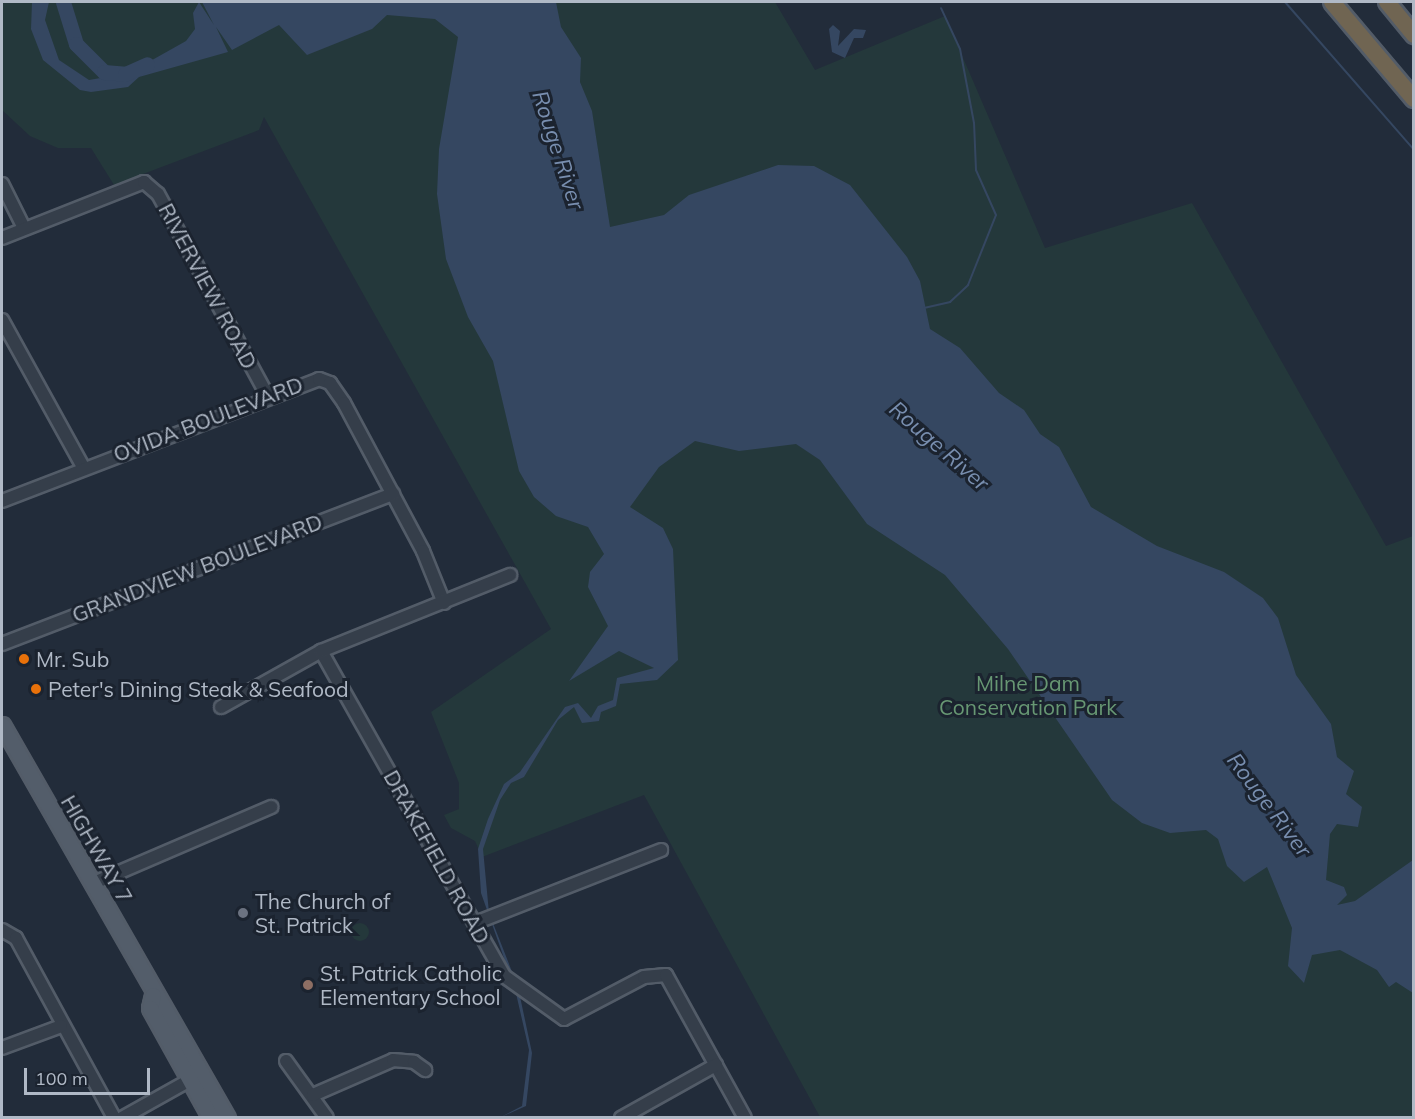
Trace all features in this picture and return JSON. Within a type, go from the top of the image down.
[{"type":"highway","points":[[1332,2],[1413,99]]},
{"type":"highway","points":[[1387,2],[1413,35]]},
{"type":"main road","name":"HIGHWAY 7","points":[[2,725],[94,883],[153,995],[163,1001],[212,1118]]},
{"type":"main road","name":"HIGHWAY 7","points":[[196,1077],[227,1118]]},
{"type":"street","name":"RIVERVIEW ROAD","points":[[24,228],[144,182],[158,194],[267,395]]},
{"type":"street","points":[[2,184],[24,228],[2,237]]},
{"type":"street","points":[[2,320],[83,467]]},
{"type":"street","name":"OVIDA BOULEVARD","points":[[2,501],[267,395],[312,379],[330,383],[393,494],[444,603]]},
{"type":"street","name":"GRANDVIEW BOULEVARD","points":[[2,644],[393,494]]},
{"type":"street","points":[[221,707],[321,651],[510,575]]},
{"type":"street","name":"DRAKEFIELD ROAD","points":[[321,651],[504,976],[559,1019],[579,1014],[644,977],[666,975],[745,1118]]},
{"type":"street","points":[[94,883],[271,807]]},
{"type":"street","points":[[475,923],[661,850]]},
{"type":"street","points":[[2,930],[16,938],[61,1026],[114,1118]]},
{"type":"street","points":[[2,1048],[61,1026]]},
{"type":"street","points":[[314,1095],[393,1060],[414,1062],[425,1070]]},
{"type":"street","points":[[286,1061],[314,1095],[327,1118]]},
{"type":"street","points":[[621,1118],[716,1065]]},
{"type":"street","points":[[122,1118],[196,1077]]},
{"type":"green space","name":"Milne Dam Conservation Park","points":[[2,2],[775,2],[815,70],[945,16],[1045,248],[1192,203],[1386,546],[1413,536],[1413,1117],[820,1117],[644,795],[482,857],[475,841],[451,828],[444,815],[459,809],[459,783],[431,712],[551,629],[264,117],[259,130],[114,185],[91,148],[58,148],[30,136],[2,110]]},
{"type":"green space","points":[[360,923],[366,926],[369,932],[366,938],[360,941],[354,938],[351,932],[354,926]]},
{"type":"water","points":[[32,2],[49,2],[45,20],[59,60],[89,80],[129,73],[186,41],[195,29],[193,13],[199,2],[214,25],[202,2],[556,2],[561,27],[581,58],[580,82],[592,111],[610,227],[664,215],[689,195],[778,165],[814,166],[850,185],[907,257],[920,281],[930,329],[960,348],[999,393],[1024,410],[1040,434],[1059,447],[1091,507],[1157,546],[1224,572],[1263,598],[1278,618],[1296,675],[1331,724],[1337,757],[1354,771],[1346,794],[1362,807],[1358,827],[1337,824],[1330,834],[1326,880],[1344,887],[1347,895],[1337,905],[1355,901],[1413,860],[1413,993],[1396,982],[1389,987],[1377,970],[1340,950],[1312,955],[1304,983],[1288,966],[1292,928],[1267,867],[1244,882],[1227,866],[1218,839],[1206,830],[1170,833],[1142,823],[1112,800],[1008,649],[945,575],[867,524],[820,460],[796,444],[739,451],[695,441],[659,467],[630,507],[663,528],[673,549],[678,660],[657,680],[620,684],[616,706],[601,712],[599,721],[582,723],[574,707],[558,720],[524,777],[511,783],[500,800],[483,849],[489,913],[518,987],[532,1053],[526,1106],[501,1117],[522,1106],[529,1050],[515,989],[481,893],[478,849],[488,819],[504,784],[520,772],[565,707],[578,703],[591,718],[598,706],[613,700],[617,678],[654,668],[619,651],[569,681],[608,626],[588,587],[590,572],[604,554],[588,527],[556,516],[534,497],[519,471],[493,361],[468,317],[446,259],[437,194],[439,149],[458,37],[435,19],[387,15],[372,29],[307,55],[279,25],[232,50],[216,27],[228,52],[139,77],[128,87],[91,92],[80,90],[43,60],[31,29]]},
{"type":"water","points":[[833,25],[840,31],[838,46],[854,29],[866,30],[863,38],[854,38],[845,58],[832,52],[829,29]]},
{"type":"waterway","name":"Rouge River","points":[[63,2],[76,44],[104,72],[125,74],[147,64]]},
{"type":"waterway","points":[[1285,2],[1414,150]]},
{"type":"waterway","points":[[924,308],[950,302],[968,285],[996,215],[976,170],[974,123],[960,49],[941,8]]},
{"type":"place","name":"Mr. Sub","points":[[24,659]]},
{"type":"place","name":"Peter's Dining Steak & Seafood","points":[[36,689]]},
{"type":"place","name":"The Church of St. Patrick","points":[[243,913]]},
{"type":"place","name":"St. Patrick Catholic Elementary School","points":[[308,985]]}]
